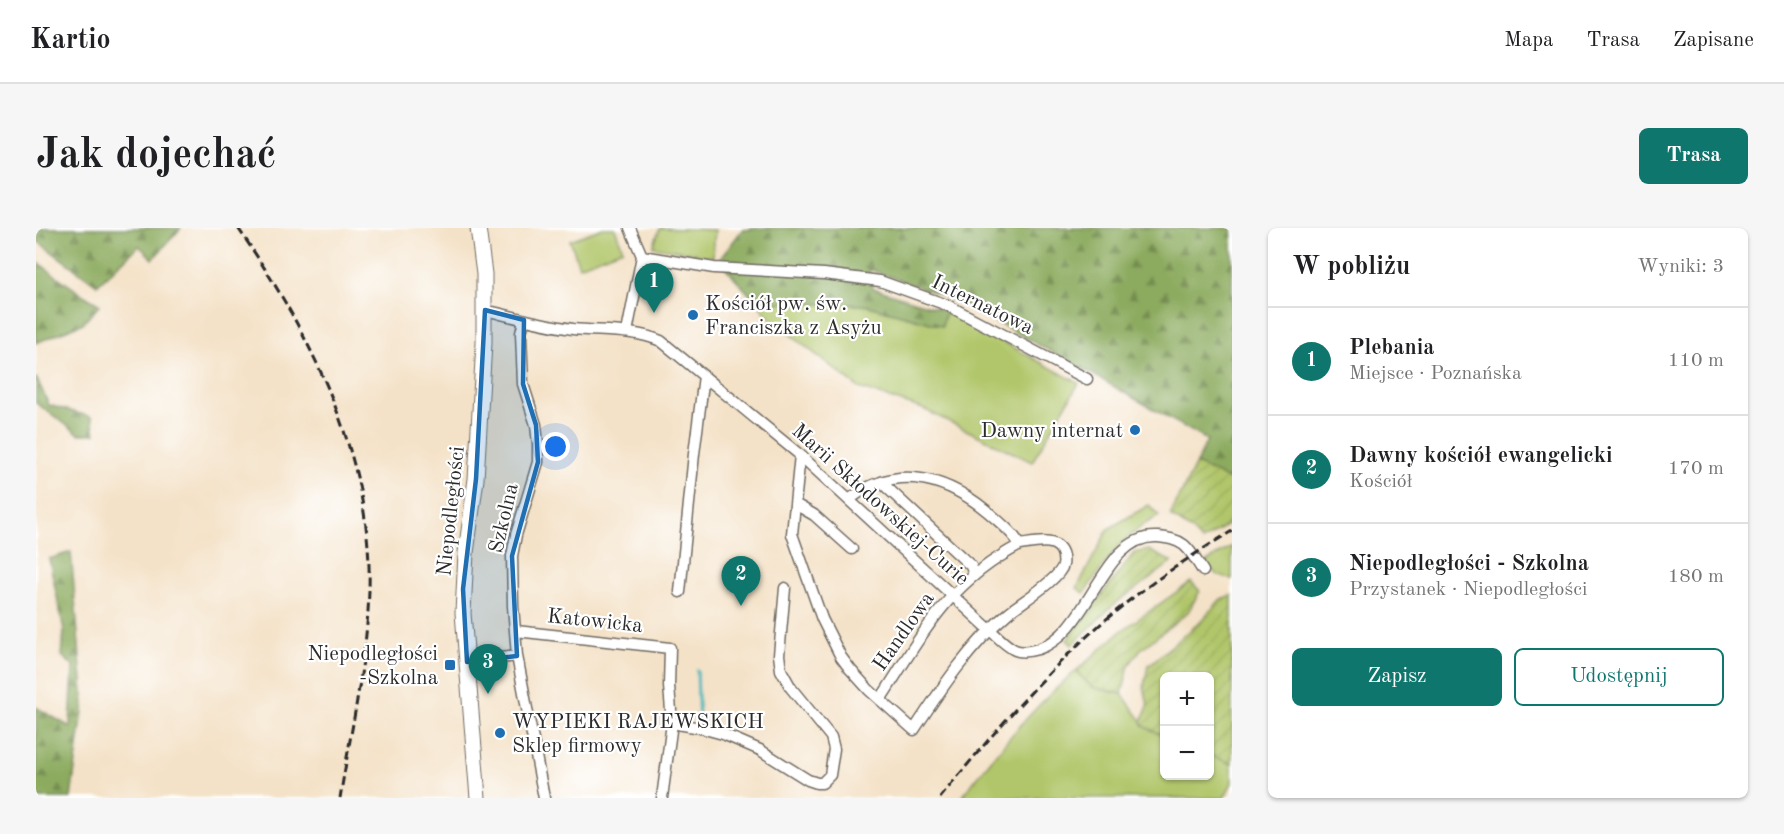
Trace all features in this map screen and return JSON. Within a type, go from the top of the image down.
[{"type":"main road","name":"Niepodległości","points":[[478,228],[484,274],[485,310],[476,478],[463,589],[466,662],[478,798]]},
{"type":"street","points":[[627,332],[642,256],[630,228]]},
{"type":"street","name":"Internatowa","points":[[642,256],[714,268],[825,274],[880,281],[947,305],[1087,379]]},
{"type":"street","name":"Marii Skłodowskiej-Curie","points":[[485,310],[572,329],[627,332],[647,335],[661,341],[800,455],[990,630],[1016,650],[1028,651],[1050,644],[1060,637],[1090,599],[1116,557],[1124,549],[1143,538],[1176,540],[1186,547],[1203,571]]},
{"type":"street","name":"Szkolna","points":[[524,320],[523,384],[536,425],[538,462],[512,556],[513,606],[517,656],[544,798]]},
{"type":"street","points":[[680,592],[704,376]]},
{"type":"street","points":[[800,455],[792,534],[822,619],[841,657],[859,680],[914,730],[961,663],[990,630],[1023,601],[1048,584],[1064,564],[1062,552],[1057,545],[1042,542],[1020,545],[1008,530],[969,497],[945,485],[921,478],[895,478],[881,482],[862,489],[849,500]]},
{"type":"street","points":[[881,482],[971,566],[974,576]]},
{"type":"street","points":[[795,504],[814,515],[852,549]]},
{"type":"street","name":"Handlowa","points":[[880,700],[931,620],[953,595],[985,565],[1020,545]]},
{"type":"street","points":[[662,798],[672,723],[723,734],[760,750],[808,780],[817,783],[822,783],[830,775],[834,749],[831,737],[791,688],[782,670],[779,655],[785,588]]},
{"type":"street","name":"Katowicka","points":[[516,631],[670,648],[669,686],[672,723]]},
{"type":"street","points":[[466,662],[517,656]]},
{"type":"highlighted area","points":[[485,310],[524,320],[523,384],[536,425],[538,462],[512,556],[517,656],[467,662],[463,589],[476,479]]},
{"type":"green space","points":[[36,228],[181,228],[153,259],[139,246],[97,285],[36,240]]},
{"type":"green space","points":[[603,228],[615,228],[623,249],[579,266],[570,240]]},
{"type":"green space","points":[[660,228],[715,230],[713,257],[696,254],[693,259],[694,253],[653,247]]},
{"type":"green space","points":[[762,228],[1232,228],[1232,481],[1196,464],[1207,440],[1087,371],[957,301],[869,269],[873,288],[946,311],[942,326],[865,305],[756,302],[719,260],[742,230]]},
{"type":"green space","points":[[36,261],[100,305],[83,323],[36,343]]},
{"type":"green space","points":[[756,302],[865,305],[942,326],[946,311],[1079,383],[1032,462],[923,409],[859,388],[774,322]]},
{"type":"green space","points":[[36,377],[49,405],[92,417],[95,434],[79,434],[36,403]]},
{"type":"green space","points":[[1196,464],[1232,481],[1232,522],[1202,541],[1190,529],[1170,516]]},
{"type":"green space","points":[[1149,505],[1159,516],[1143,525],[1118,546],[1084,593],[1077,588],[1108,529]]},
{"type":"green space","points":[[1232,546],[1232,579],[1217,574],[1205,563]]},
{"type":"green space","points":[[1149,550],[1172,562],[1112,606],[1072,645],[1067,640],[1134,553]]},
{"type":"green space","points":[[71,552],[84,704],[71,798],[36,798],[36,707],[70,727],[73,666],[62,656],[64,630],[49,559]]},
{"type":"green space","points":[[1191,582],[1200,591],[1188,612],[1140,650],[1129,665],[1122,694],[1092,687],[1076,671],[1121,631]]},
{"type":"green space","points":[[1232,595],[1232,764],[1214,757],[1214,672],[1160,672],[1160,734],[1143,726],[1142,721],[1148,706],[1144,686],[1148,666],[1201,621],[1221,599]]},
{"type":"green space","points":[[1076,671],[1092,687],[1122,694],[1142,721],[1143,726],[1160,734],[1160,780],[1214,780],[1214,757],[1232,764],[1232,783],[1224,798],[961,798],[1001,748]]},
{"type":"waterway","points":[[697,670],[699,725]]},
{"type":"railway","points":[[238,228],[265,269],[313,354],[349,445],[360,493],[368,541],[368,616],[362,669],[340,798]]},
{"type":"railway","points":[[940,798],[1026,698],[1098,626],[1153,582],[1232,531]]},
{"type":"place","name":"Plebania","points":[[654,313]]},
{"type":"place","name":"Kościół pw. św. Franciszka z Asyżu","points":[[693,315]]},
{"type":"place","name":"Dawny internat","points":[[1135,430]]},
{"type":"place","name":"Dawny kościół ewangelicki","points":[[741,606]]},
{"type":"place","name":"Niepodległości -Szkolna","points":[[450,665]]},
{"type":"place","name":"Niepodległości - Szkolna","points":[[488,694]]},
{"type":"place","name":"WYPIEKI RAJEWSKICH Sklep firmowy","points":[[500,733]]}]
